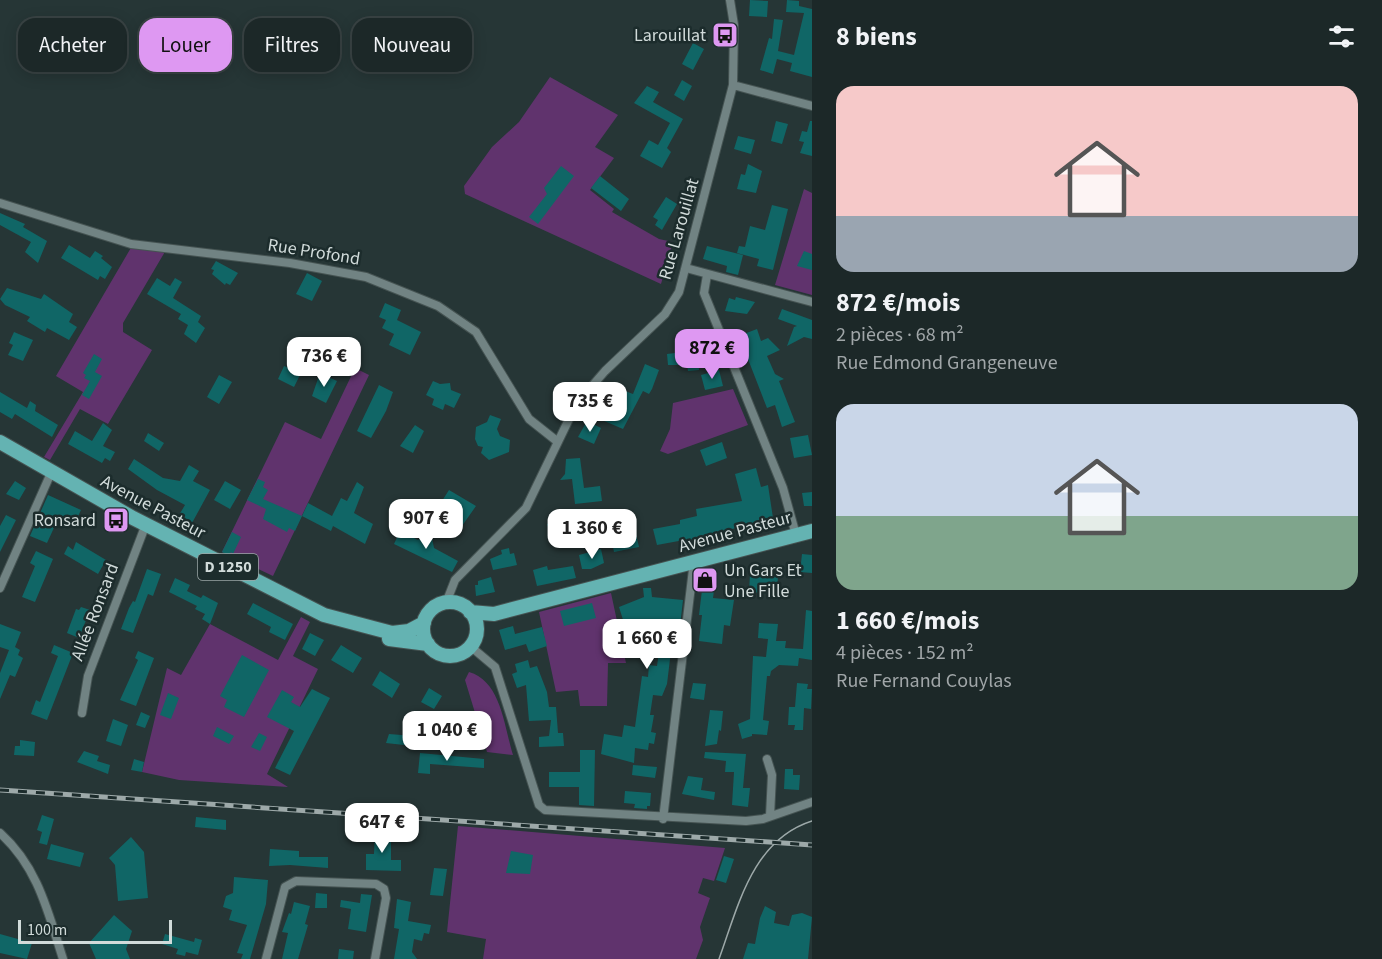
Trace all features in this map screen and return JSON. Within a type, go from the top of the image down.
[{"type":"main road","name":"Avenue Pasteur","points":[[0,442],[51,473],[146,524],[324,615],[392,633],[409,631],[424,623]]},
{"type":"main road","name":"Avenue Pasteur","points":[[470,612],[494,614],[812,531]]},
{"type":"main road","points":[[446,603],[464,606],[470,612],[476,627],[470,646],[455,656],[446,656],[438,653],[428,644],[423,632],[424,623],[431,610],[446,603]]},
{"type":"main road","name":"Avenue Pasteur","points":[[476,627],[494,614]]},
{"type":"main road","name":"Avenue Pasteur","points":[[324,615],[334,624],[359,632],[428,644]]},
{"type":"street","name":"Rue Larouillat","points":[[446,603],[455,580],[526,508],[571,415],[586,393],[605,371],[665,314],[679,292],[733,85],[734,26],[730,0]]},
{"type":"street","points":[[733,85],[812,106]]},
{"type":"street","name":"Rue Profond","points":[[0,203],[131,244],[290,263],[366,277],[438,306],[476,332],[529,419],[558,442]]},
{"type":"street","points":[[686,268],[812,302]]},
{"type":"street","points":[[707,275],[704,293],[783,488],[796,535]]},
{"type":"street","points":[[0,588],[51,473]]},
{"type":"street","name":"Allée Ronsard","points":[[82,713],[88,676],[146,524]]},
{"type":"street","points":[[663,819],[694,561]]},
{"type":"street","points":[[470,646],[495,667],[539,805],[545,810],[663,819],[746,821],[770,816],[812,802]]},
{"type":"street","points":[[767,759],[772,775],[770,816]]},
{"type":"street","points":[[0,833],[23,857],[39,884],[63,959]]},
{"type":"street","points":[[267,959],[285,887],[296,881],[376,884],[384,889],[386,898],[375,959]]},
{"type":"shaded area","points":[[550,77],[618,115],[595,147],[614,158],[590,190],[614,209],[612,212],[659,239],[673,242],[661,284],[465,194],[464,186],[492,147],[519,122]]},
{"type":"shaded area","points":[[804,189],[812,193],[812,295],[775,285]]},
{"type":"shaded area","points":[[132,246],[166,250],[123,323],[123,332],[152,350],[108,424],[80,409],[50,460],[44,457],[83,392],[56,376]]},
{"type":"shaded area","points":[[355,368],[369,375],[273,576],[222,552],[285,422],[321,439]]},
{"type":"shaded area","points":[[733,389],[748,425],[668,454],[660,451],[670,429],[673,403]]},
{"type":"shaded area","points":[[611,593],[626,663],[608,663],[607,706],[580,706],[578,690],[556,692],[539,612]]},
{"type":"shaded area","points":[[301,617],[310,622],[293,656],[318,669],[267,774],[288,787],[179,780],[142,772],[167,668],[181,675],[210,624],[278,660]]},
{"type":"shaded area","points":[[469,672],[480,677],[495,695],[504,718],[513,755],[487,752],[465,680]]},
{"type":"shaded area","points":[[458,826],[725,848],[714,881],[703,878],[698,893],[710,898],[700,927],[703,940],[696,959],[483,959],[486,939],[447,932]]},
{"type":"building","points":[[750,0],[768,1],[767,17],[749,16]]},
{"type":"building","points":[[787,0],[799,1],[799,6],[812,9],[812,77],[790,71],[792,63],[777,59],[773,74],[760,70],[769,38],[772,39],[774,19],[783,20],[778,51],[794,55],[804,13],[786,12]]},
{"type":"building","points":[[693,43],[704,49],[693,70],[682,64]]},
{"type":"building","points":[[682,80],[692,86],[684,101],[674,95]]},
{"type":"building","points":[[647,86],[659,92],[653,102],[683,119],[667,148],[671,152],[662,168],[640,156],[649,140],[658,145],[670,123],[634,103]]},
{"type":"building","points":[[776,121],[788,124],[782,144],[771,141]]},
{"type":"building","points":[[810,121],[812,121],[812,156],[800,153],[804,142],[799,141],[802,131],[807,132]]},
{"type":"building","points":[[738,136],[755,140],[751,154],[734,149]]},
{"type":"building","points":[[748,164],[762,171],[756,193],[737,189],[741,174],[745,175]]},
{"type":"building","points":[[561,166],[574,176],[538,224],[529,217],[547,194],[544,188]]},
{"type":"building","points":[[600,176],[629,199],[621,211],[591,188]]},
{"type":"building","points":[[666,197],[677,204],[662,230],[655,225],[658,220],[653,217]]},
{"type":"building","points":[[772,205],[788,209],[773,270],[757,266],[759,259],[737,253],[739,246],[745,247],[750,226],[765,230]]},
{"type":"building","points":[[0,213],[25,224],[23,227],[47,241],[38,263],[25,252],[31,242],[0,225]]},
{"type":"building","points":[[69,245],[90,258],[95,251],[103,256],[101,258],[112,267],[105,279],[100,276],[98,280],[61,258]]},
{"type":"building","points":[[707,246],[743,255],[738,275],[726,272],[727,266],[703,259]]},
{"type":"building","points":[[804,251],[812,254],[812,270],[797,266]]},
{"type":"building","points":[[216,261],[238,273],[230,285],[226,283],[225,285],[212,274],[214,270],[211,269]]},
{"type":"building","points":[[307,273],[322,281],[312,301],[296,294]]},
{"type":"building","points":[[157,278],[170,286],[175,278],[182,282],[173,298],[201,316],[198,322],[205,328],[196,343],[184,334],[188,325],[178,319],[181,314],[147,294]]},
{"type":"building","points":[[7,288],[41,299],[44,294],[73,314],[69,322],[77,327],[69,340],[47,328],[45,332],[27,321],[30,317],[5,305],[0,299]]},
{"type":"building","points":[[736,297],[755,302],[747,314],[725,311],[729,298],[735,300]]},
{"type":"building","points":[[385,303],[401,310],[397,320],[421,332],[410,355],[389,345],[394,334],[382,328],[386,320],[379,317]]},
{"type":"building","points":[[782,309],[812,320],[812,339],[804,337],[787,346],[794,327],[797,326],[778,319]]},
{"type":"building","points":[[757,329],[761,341],[768,338],[780,350],[767,356],[775,374],[784,379],[779,381],[795,422],[782,427],[775,405],[767,408],[746,354],[743,356],[736,337]]},
{"type":"building","points":[[14,332],[33,340],[23,361],[8,355],[13,345],[9,343]]},
{"type":"building","points":[[691,351],[692,356],[698,356],[699,370],[688,371],[687,365],[668,365],[667,354]]},
{"type":"building","points":[[94,354],[102,359],[95,372],[102,376],[89,399],[82,395],[90,381],[84,378],[86,375],[83,373]]},
{"type":"building","points":[[645,364],[659,370],[649,394],[643,391],[623,429],[602,420],[607,409],[611,410],[620,389],[633,394]]},
{"type":"building","points":[[284,366],[301,373],[294,387],[278,379]]},
{"type":"building","points":[[719,370],[723,386],[705,390],[701,375]]},
{"type":"building","points":[[320,373],[337,381],[326,403],[312,396]]},
{"type":"building","points":[[219,375],[232,382],[219,404],[207,397]]},
{"type":"building","points":[[433,381],[440,384],[450,383],[451,390],[461,394],[454,408],[445,404],[443,410],[432,405],[434,399],[426,395]]},
{"type":"building","points":[[379,385],[393,392],[386,411],[371,438],[357,431]]},
{"type":"building","points":[[0,392],[27,408],[30,401],[36,405],[35,411],[58,425],[52,437],[15,414],[12,419],[0,412]]},
{"type":"building","points":[[490,415],[501,419],[497,429],[500,436],[510,440],[509,452],[489,460],[481,453],[483,447],[478,446],[475,439],[476,427],[487,422]]},
{"type":"building","points":[[587,421],[601,428],[594,444],[578,437]]},
{"type":"building","points":[[103,423],[112,430],[103,446],[115,452],[110,461],[105,458],[102,463],[68,444],[75,431],[92,441]]},
{"type":"building","points":[[415,425],[424,431],[413,453],[400,446]]},
{"type":"building","points":[[148,433],[164,443],[159,451],[144,441]]},
{"type":"building","points":[[808,435],[812,455],[794,458],[790,438]]},
{"type":"building","points":[[722,442],[727,458],[706,466],[700,450]]},
{"type":"building","points":[[580,458],[584,488],[600,486],[602,501],[575,504],[572,479],[560,480],[565,474],[566,459]]},
{"type":"building","points":[[134,459],[163,478],[180,481],[189,465],[199,471],[193,481],[210,490],[192,523],[179,515],[185,505],[157,490],[128,469]]},
{"type":"building","points":[[756,468],[761,487],[768,485],[773,518],[695,539],[695,541],[685,543],[684,540],[657,545],[653,529],[680,524],[680,520],[697,516],[696,509],[742,501],[735,474]]},
{"type":"building","points":[[258,479],[265,482],[263,487],[268,490],[263,499],[302,516],[295,531],[289,528],[287,532],[263,519],[266,509],[247,500]]},
{"type":"building","points":[[15,481],[26,488],[19,500],[6,494]]},
{"type":"building","points":[[225,481],[241,490],[230,509],[214,500]]},
{"type":"building","points":[[357,482],[364,487],[354,513],[373,524],[365,544],[333,526],[331,531],[302,516],[308,503],[332,516],[341,498],[347,501]]},
{"type":"building","points":[[449,490],[476,506],[462,526],[451,520],[457,510],[442,501]]},
{"type":"building","points":[[812,492],[812,506],[804,506],[802,493]]},
{"type":"building","points":[[48,495],[81,510],[73,527],[58,519],[47,543],[30,536]]},
{"type":"building","points":[[6,515],[16,520],[0,552],[0,526]]},
{"type":"building","points":[[561,521],[566,542],[557,544],[554,532],[550,533],[547,524]]},
{"type":"building","points":[[618,530],[619,534],[635,530],[639,547],[614,552],[610,532]]},
{"type":"building","points":[[400,531],[418,540],[431,533],[434,548],[458,561],[452,572],[394,544]]},
{"type":"building","points":[[232,532],[241,537],[233,554],[231,552],[229,556],[222,552]]},
{"type":"building","points":[[76,542],[106,560],[98,574],[64,554],[68,546],[73,550]]},
{"type":"building","points":[[509,548],[510,554],[514,553],[517,565],[493,570],[490,559],[502,554],[501,550]]},
{"type":"building","points":[[601,549],[604,563],[591,569],[582,569],[579,555]]},
{"type":"building","points":[[36,551],[53,559],[35,602],[22,597],[35,566],[30,563]]},
{"type":"building","points":[[802,554],[812,555],[812,573],[800,572]]},
{"type":"building","points":[[547,566],[548,570],[573,566],[576,578],[537,586],[533,570]]},
{"type":"building","points":[[147,569],[161,574],[153,596],[148,594],[133,633],[121,629],[129,608],[133,601],[135,602]]},
{"type":"building","points":[[699,571],[716,574],[713,598],[734,600],[730,626],[724,625],[722,644],[699,641],[702,590],[697,589]]},
{"type":"building","points":[[750,574],[778,576],[777,594],[749,592]]},
{"type":"building","points":[[491,577],[495,592],[476,596],[475,585],[478,585],[478,581]]},
{"type":"building","points":[[175,578],[190,585],[187,591],[201,598],[203,595],[218,603],[210,624],[202,619],[205,614],[195,609],[197,606],[169,592]]},
{"type":"building","points":[[643,588],[651,588],[652,597],[683,600],[680,626],[674,626],[667,684],[662,696],[653,695],[650,715],[654,715],[651,732],[656,733],[654,744],[649,743],[648,750],[635,748],[634,763],[601,754],[604,734],[622,737],[624,725],[635,727],[642,676],[648,677],[649,665],[657,666],[661,638],[640,640],[639,622],[625,626],[619,607],[644,597]]},
{"type":"building","points":[[253,603],[293,624],[285,640],[269,632],[271,627],[247,614]]},
{"type":"building","points":[[592,603],[596,618],[564,626],[560,611]]},
{"type":"building","points":[[81,607],[90,610],[79,638],[67,633],[76,609],[79,610]]},
{"type":"building","points":[[806,610],[812,611],[812,660],[799,658],[798,666],[779,665],[771,671],[770,676],[767,676],[763,720],[769,721],[767,735],[752,734],[742,739],[738,724],[750,719],[753,656],[766,657],[768,639],[758,638],[759,623],[778,624],[776,641],[786,641],[785,648],[803,649]]},
{"type":"building","points":[[0,624],[21,632],[15,647],[20,650],[18,655],[23,658],[15,677],[10,675],[0,699],[0,673],[9,650],[0,647]]},
{"type":"building","points":[[513,626],[515,634],[542,627],[547,646],[529,652],[526,644],[505,650],[499,630]]},
{"type":"building","points":[[310,633],[324,640],[315,656],[302,649]]},
{"type":"building","points":[[54,645],[73,653],[47,720],[31,714],[36,700],[40,702],[58,656],[51,653]]},
{"type":"building","points":[[341,645],[362,658],[353,673],[331,660]]},
{"type":"building","points":[[138,651],[154,658],[136,706],[120,700],[138,660],[135,658]]},
{"type":"building","points":[[242,655],[269,670],[244,717],[224,707],[227,700],[220,696]]},
{"type":"building","points":[[528,660],[530,668],[537,666],[547,692],[549,707],[556,707],[558,733],[563,733],[564,746],[539,747],[539,737],[549,736],[551,720],[529,721],[526,685],[517,688],[512,674],[517,672],[515,664]]},
{"type":"building","points":[[380,671],[400,684],[392,698],[372,685]]},
{"type":"building","points":[[693,683],[706,684],[704,700],[690,698]]},
{"type":"building","points":[[797,683],[808,684],[807,689],[812,689],[811,709],[804,708],[803,730],[794,730],[795,725],[788,725],[789,707],[795,707]]},
{"type":"building","points":[[429,688],[442,696],[434,709],[421,702]]},
{"type":"building","points":[[312,689],[330,698],[290,775],[275,768],[294,731],[267,717],[282,690],[294,697],[291,702],[300,707]]},
{"type":"building","points":[[168,693],[179,698],[171,719],[160,715]]},
{"type":"building","points":[[710,710],[723,711],[721,731],[719,730],[717,744],[705,746]]},
{"type":"building","points":[[141,712],[150,716],[145,728],[136,725]]},
{"type":"building","points":[[113,719],[128,725],[121,746],[106,741]]},
{"type":"building","points":[[217,727],[234,736],[229,744],[213,736]]},
{"type":"building","points":[[259,733],[267,737],[260,751],[251,747]]},
{"type":"building","points":[[389,734],[414,736],[413,746],[386,743]]},
{"type":"building","points":[[20,740],[35,742],[34,756],[14,755],[15,746],[20,746]]},
{"type":"building","points":[[580,750],[595,750],[594,806],[579,805],[579,787],[549,787],[549,772],[580,772]]},
{"type":"building","points":[[84,751],[99,756],[97,761],[110,765],[108,774],[77,762]]},
{"type":"building","points":[[705,752],[746,754],[743,788],[750,788],[748,807],[732,805],[734,772],[725,772],[726,761],[704,758]]},
{"type":"building","points":[[420,753],[484,759],[484,768],[430,764],[430,774],[418,773]]},
{"type":"building","points":[[134,759],[144,762],[142,772],[131,770]]},
{"type":"building","points":[[633,765],[657,767],[655,778],[632,775]]},
{"type":"building","points":[[785,769],[793,769],[793,775],[800,775],[799,790],[784,789]]},
{"type":"building","points":[[688,776],[703,778],[701,790],[715,792],[714,800],[682,794]]},
{"type":"building","points":[[625,791],[651,793],[650,806],[647,806],[647,809],[634,808],[635,804],[624,803]]},
{"type":"building","points":[[42,815],[54,819],[47,845],[39,843],[42,832],[37,830]]},
{"type":"building","points":[[196,817],[226,820],[226,830],[195,827]]},
{"type":"building","points":[[375,829],[391,830],[391,860],[401,860],[401,871],[366,870],[366,854],[374,854]]},
{"type":"building","points":[[131,837],[144,852],[148,898],[118,901],[115,865],[109,858]]},
{"type":"building","points":[[51,844],[84,853],[80,867],[47,859]]},
{"type":"building","points":[[270,849],[299,851],[299,857],[328,857],[328,868],[269,866]]},
{"type":"building","points":[[511,851],[533,855],[530,874],[506,873]]},
{"type":"building","points":[[724,856],[734,859],[726,883],[716,880]]},
{"type":"building","points":[[434,868],[447,869],[443,896],[430,895]]},
{"type":"building","points":[[234,877],[268,880],[266,904],[250,959],[241,959],[243,954],[237,953],[247,925],[229,920],[232,910],[223,907],[226,896],[233,893]]},
{"type":"building","points":[[316,893],[327,894],[327,908],[315,908]]},
{"type":"building","points":[[361,894],[372,895],[366,932],[348,929],[351,909],[340,907],[341,900],[360,903]]},
{"type":"building","points":[[397,899],[411,902],[408,921],[431,925],[429,934],[424,933],[422,941],[414,939],[412,952],[417,959],[394,959],[399,929],[394,928]]},
{"type":"building","points":[[294,902],[310,906],[305,924],[308,925],[298,959],[282,959],[288,933],[282,932]]},
{"type":"building","points":[[765,906],[776,912],[774,923],[789,926],[792,915],[802,913],[812,917],[808,959],[743,959],[748,943],[755,944]]},
{"type":"building","points":[[114,915],[132,931],[126,949],[130,959],[96,959],[89,943]]},
{"type":"building","points":[[0,934],[32,943],[27,959],[0,953]]},
{"type":"building","points":[[165,934],[194,942],[195,938],[202,940],[198,955],[186,952],[185,956],[176,954],[178,949],[162,944]]},
{"type":"building","points":[[339,949],[354,951],[353,959],[338,959]]},
{"type":"tram line","points":[[719,959],[741,897],[761,859],[775,843],[792,830],[812,821]]},
{"type":"railway","points":[[0,790],[812,845]]},
{"type":"place","name":"Larouillat","points":[[725,35]]},
{"type":"place","name":"Ronsard","points":[[116,520]]},
{"type":"place","name":"Un Gars Et Une Fille","points":[[705,580]]}]
